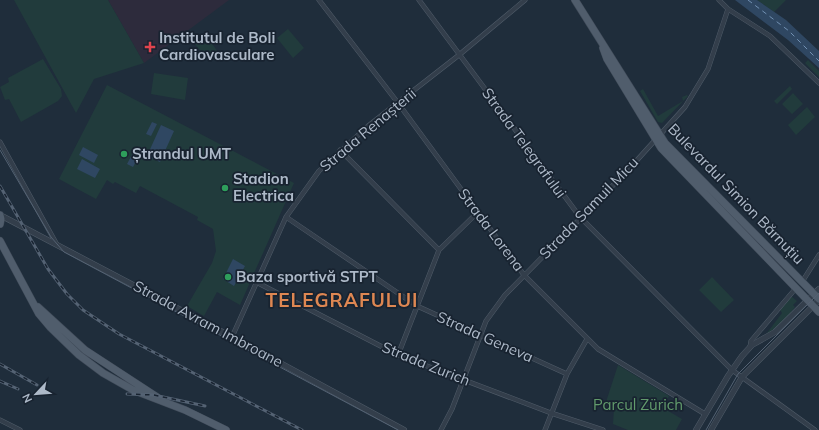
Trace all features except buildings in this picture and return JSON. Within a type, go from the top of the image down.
[{"type":"main road","name":"Bulevardul Simion Bărnuțiu","points":[[575,0],[601,42],[626,78],[657,137],[675,164],[819,312]]},
{"type":"main road","name":"Bulevardul Simion Bărnuțiu","points":[[657,137],[802,282],[818,295]]},
{"type":"main road","points":[[0,241],[31,299],[80,346],[167,404],[226,430]]},
{"type":"street","name":"Strada Lorena","points":[[319,0],[398,103],[524,275],[598,349],[705,414]]},
{"type":"street","name":"Strada Telegrafului","points":[[419,0],[580,217],[732,370],[815,430]]},
{"type":"street","name":"Strada Renașterii","points":[[232,337],[286,217],[319,171],[340,150],[525,0]]},
{"type":"street","points":[[719,0],[728,9],[770,36],[819,83]]},
{"type":"street","name":"Strada Samuil Micu","points":[[442,430],[464,380],[481,334],[494,310],[524,275],[629,169],[685,107],[703,80],[728,9]]},
{"type":"street","points":[[0,142],[56,243]]},
{"type":"street","points":[[340,150],[439,250]]},
{"type":"street","points":[[398,355],[439,250],[478,212]]},
{"type":"street","name":"Strada Geneva","points":[[286,217],[417,306],[567,374]]},
{"type":"street","name":"Strada Avram Imbroane","points":[[0,219],[11,221],[56,243],[404,430]]},
{"type":"street","points":[[802,282],[819,255]]},
{"type":"street","name":"Strada Zurich","points":[[256,282],[398,355],[552,413],[603,430]]},
{"type":"street","points":[[750,347],[751,341],[796,288]]},
{"type":"street","points":[[696,430],[732,370],[750,347],[775,332],[808,300],[818,295]]},
{"type":"street","points":[[711,430],[741,377],[813,306],[818,295]]},
{"type":"street","points":[[545,430],[567,374],[587,339]]},
{"type":"street","points":[[0,420],[20,430]]},
{"type":"shaded area","name":"Institutul de Boli Cardiovasculare","points":[[108,0],[229,0],[144,63]]},
{"type":"green space","points":[[14,0],[108,0],[144,63],[94,79],[76,113]]},
{"type":"green space","points":[[757,0],[786,0],[774,12]]},
{"type":"green space","points":[[288,29],[304,48],[293,58],[277,38]]},
{"type":"green space","points":[[205,34],[218,52],[208,60],[194,43]]},
{"type":"green space","points":[[43,59],[61,89],[62,96],[58,101],[21,122],[9,99],[5,100],[0,87],[9,82],[8,78]]},
{"type":"green space","points":[[808,60],[819,71],[819,77],[805,63]]},
{"type":"green space","points":[[154,73],[188,78],[185,100],[151,94]]},
{"type":"green space","points":[[107,85],[294,183],[240,305],[217,292],[204,316],[187,306],[212,263],[216,251],[213,229],[197,220],[198,217],[140,186],[136,193],[115,182],[113,184],[107,180],[96,199],[59,179]]},
{"type":"green space","points":[[790,86],[792,89],[777,104],[774,101]]},
{"type":"green space","points":[[643,89],[658,116],[683,101],[682,97],[688,96],[662,123],[658,122],[640,91]]},
{"type":"green space","points":[[793,93],[803,104],[792,114],[782,104]]},
{"type":"green space","points":[[807,107],[815,117],[796,135],[788,125]]},
{"type":"green space","points":[[712,277],[734,300],[721,312],[699,290]]},
{"type":"green space","points":[[791,296],[797,301],[793,305],[795,307],[791,312],[792,313],[775,330],[764,337],[782,313],[780,310]]},
{"type":"green space","name":"Parcul Zürich","points":[[618,365],[669,396],[663,408],[682,419],[676,430],[628,430],[613,424],[614,408],[605,405]]},
{"type":"water","points":[[735,0],[757,0],[786,20],[819,51],[819,68],[788,40]]},
{"type":"water","points":[[152,122],[157,124],[151,136],[146,134]]},
{"type":"water","points":[[161,125],[174,131],[160,162],[147,156]]},
{"type":"water","points":[[83,147],[98,155],[94,163],[79,155]]},
{"type":"water","points":[[134,151],[140,154],[133,167],[127,164]]},
{"type":"water","points":[[82,159],[100,169],[95,178],[77,169]]},
{"type":"water","points":[[233,259],[245,266],[234,286],[223,279]]},
{"type":"ferry route","points":[[748,0],[789,31],[819,61]]},
{"type":"tram line","points":[[0,150],[51,237],[64,252],[398,430]]},
{"type":"tram line","points":[[706,430],[738,374],[819,293]]},
{"type":"railway","points":[[0,186],[48,269],[67,294],[83,310],[119,334],[302,430]]},
{"type":"railway","points":[[0,364],[37,385]]},
{"type":"railway","points":[[0,381],[18,389]]},
{"type":"railway","points":[[127,394],[154,395],[205,406]]},
{"type":"place","name":"Institutul de Boli Cardiovasculare","points":[[150,47]]},
{"type":"place","name":"Ștrandul UMT","points":[[124,154]]},
{"type":"place","name":"Stadion Electrica","points":[[225,188]]},
{"type":"place","name":"Baza sportivă STPT","points":[[228,277]]},
{"type":"district","name":"TELEGRAFULUI","points":[[342,300]]}]
